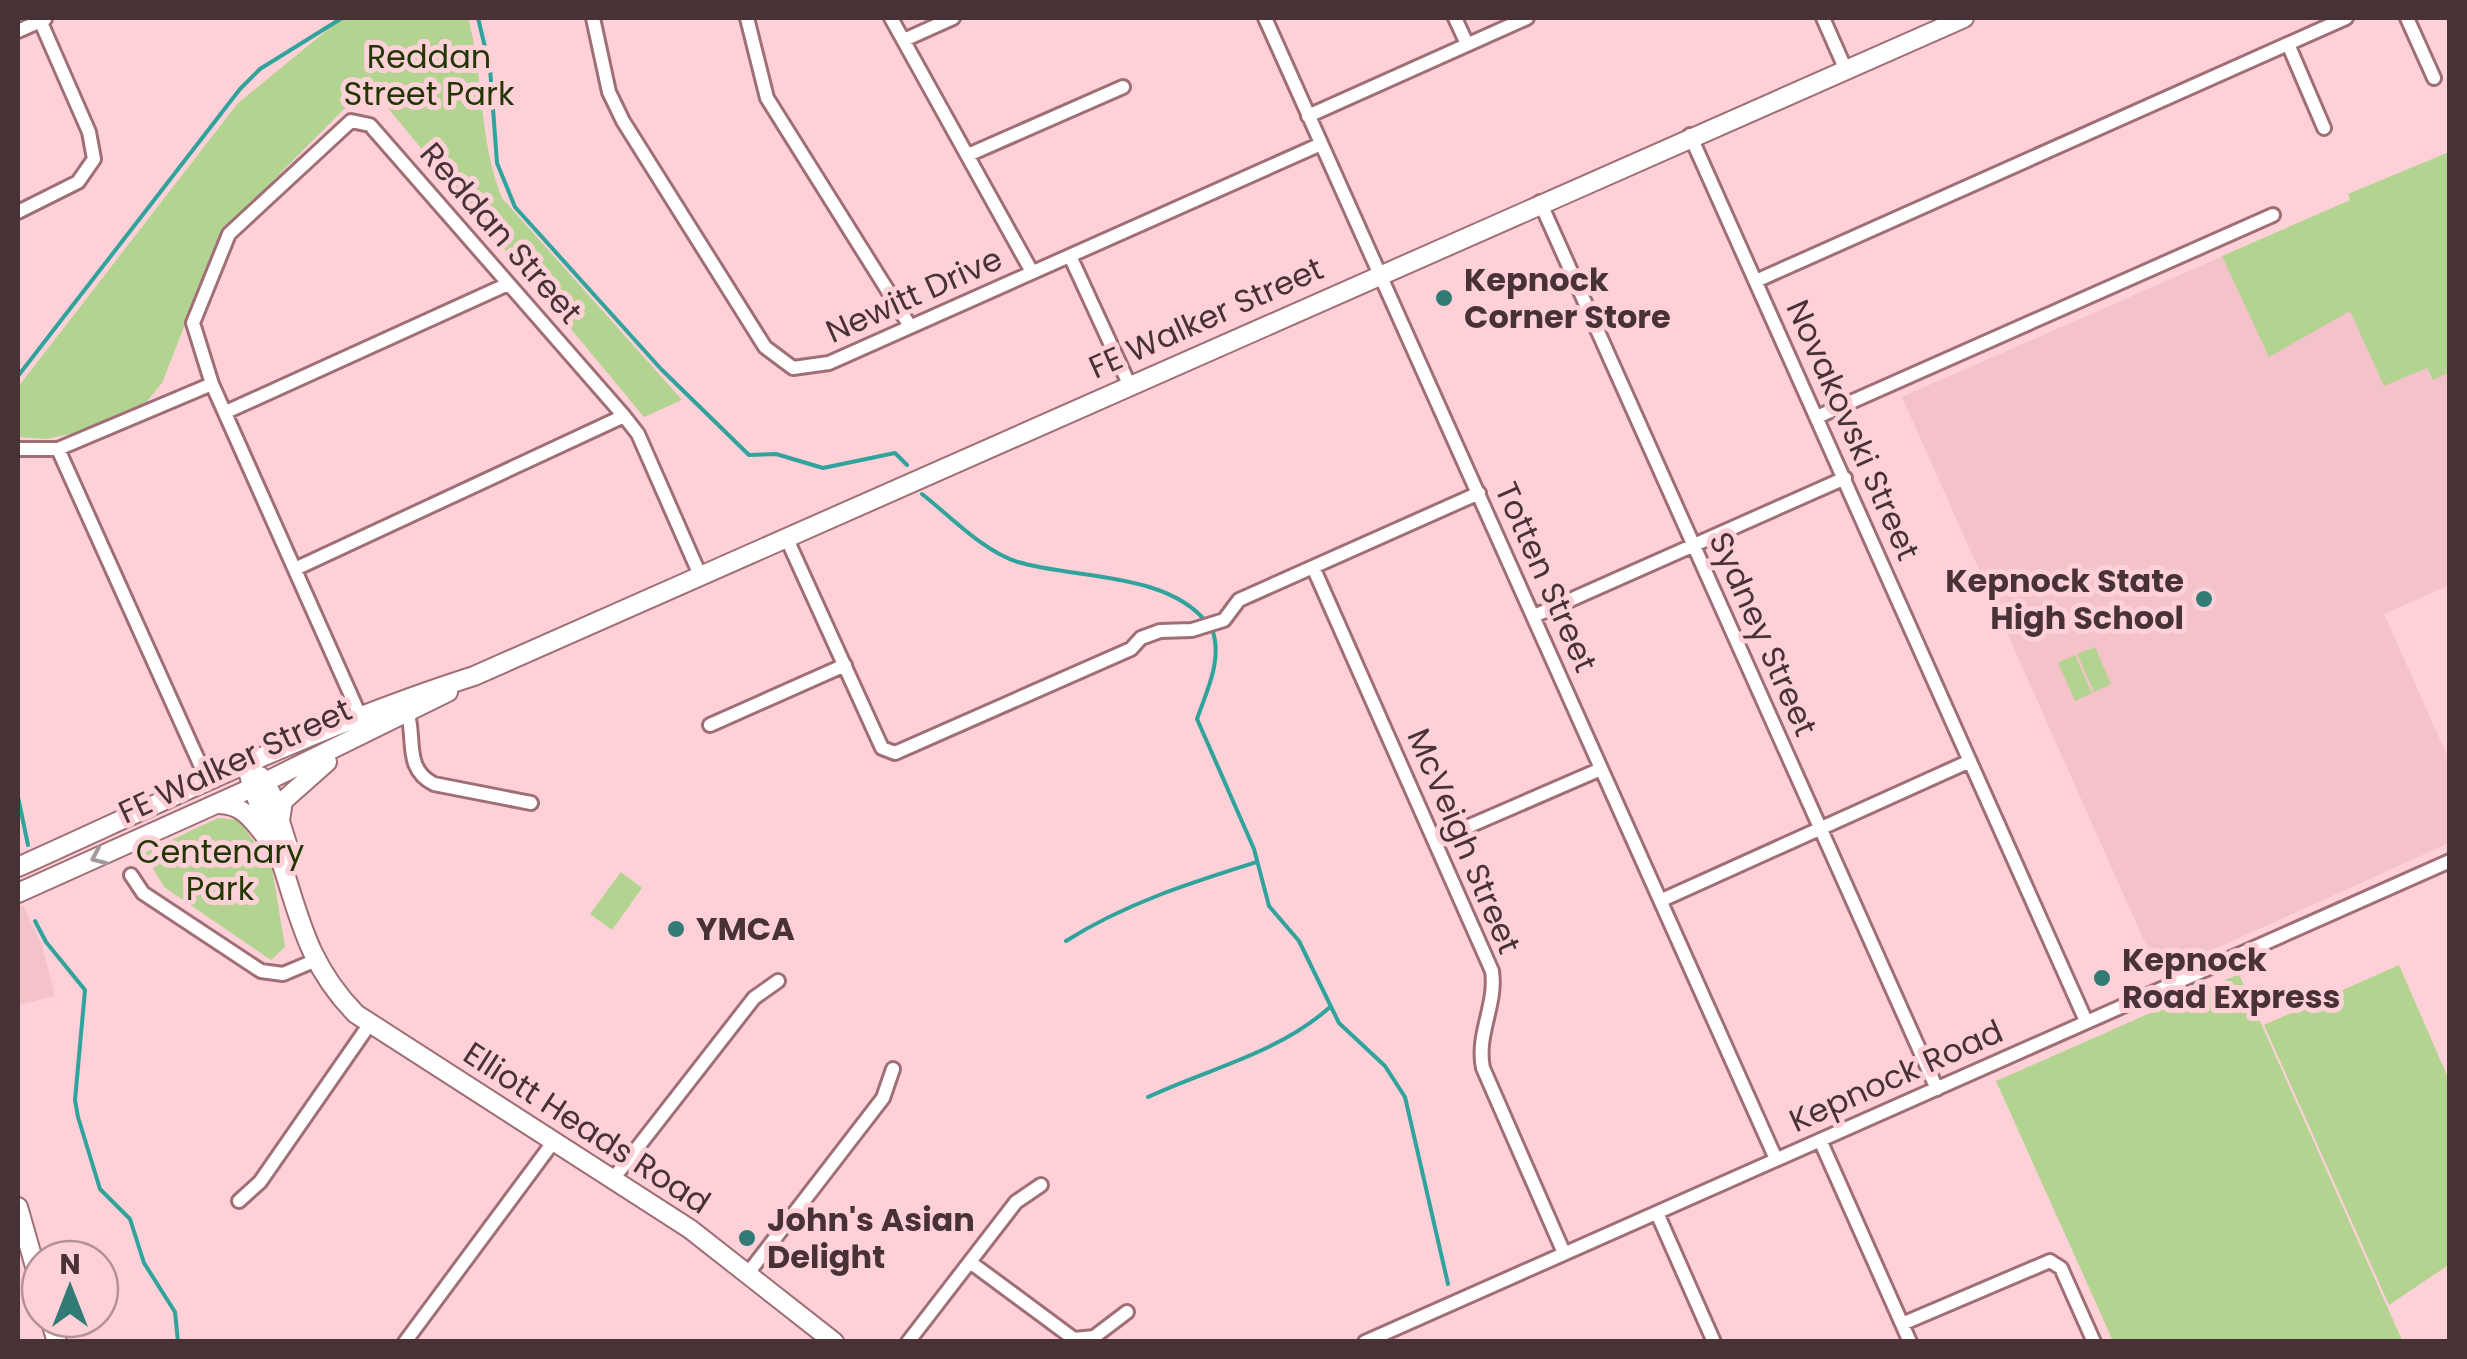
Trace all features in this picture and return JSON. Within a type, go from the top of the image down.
[{"type":"main road","name":"FE Walker Street","points":[[18,867],[248,764],[361,718],[406,707],[1690,135],[1964,18]]},
{"type":"main road","name":"FE Walker Street","points":[[18,893],[382,726],[406,707]]},
{"type":"main road","points":[[280,820],[283,801],[304,779],[382,726]]},
{"type":"main road","name":"Elliott Heads Road","points":[[248,764],[280,820],[292,859],[296,910]]},
{"type":"main road","name":"Elliott Heads Road","points":[[258,785],[314,960],[334,991],[369,1025],[613,1178],[748,1272],[834,1342]]},
{"type":"main road","points":[[216,804],[231,804],[243,811],[280,858]]},
{"type":"main road","points":[[18,1208],[22,1239]]},
{"type":"street","points":[[18,31],[43,18],[94,150],[86,175],[57,195],[18,212]]},
{"type":"street","name":"Newitt Drive","points":[[593,18],[615,107],[772,356],[792,368],[816,368],[1321,144]]},
{"type":"street","points":[[747,18],[768,98],[910,326]]},
{"type":"street","points":[[891,18],[1032,272]]},
{"type":"street","points":[[904,40],[953,18]]},
{"type":"street","name":"Totten Street","points":[[1265,18],[1776,1160]]},
{"type":"street","points":[[1455,18],[1467,44]]},
{"type":"street","points":[[1308,116],[1527,18]]},
{"type":"street","points":[[1823,18],[1846,68]]},
{"type":"street","points":[[1756,281],[2346,18]]},
{"type":"street","points":[[2407,18],[2434,78]]},
{"type":"street","points":[[2288,44],[2324,128]]},
{"type":"street","points":[[968,155],[1122,87]]},
{"type":"street","name":"Reddan Street","points":[[212,384],[193,323],[224,241],[352,121],[370,125],[638,434],[700,574]]},
{"type":"street","name":"Novakovski Street","points":[[1690,135],[2086,1021]]},
{"type":"street","name":"Sydney Street","points":[[1540,202],[1937,1089]]},
{"type":"street","points":[[1817,417],[2273,215]]},
{"type":"street","points":[[1070,256],[1129,384]]},
{"type":"street","points":[[226,412],[508,284]]},
{"type":"street","points":[[18,449],[58,450],[212,384],[361,718]]},
{"type":"street","points":[[295,569],[624,416]]},
{"type":"street","points":[[58,450],[208,782]]},
{"type":"street","points":[[1534,616],[1845,478]]},
{"type":"street","points":[[786,537],[882,748],[900,752],[1130,650],[1143,637],[1224,620],[1239,600],[1479,493]]},
{"type":"street","name":"McVeigh Street","points":[[1313,567],[1492,971],[1492,1001],[1480,1052],[1483,1068],[1564,1254]]},
{"type":"street","points":[[710,725],[845,665]]},
{"type":"street","points":[[406,707],[412,761],[420,777],[434,784],[531,803]]},
{"type":"street","points":[[1662,900],[1970,761]]},
{"type":"street","points":[[1437,840],[1602,768]]},
{"type":"street","name":"Kepnock Road","points":[[1366,1342],[2450,861]]},
{"type":"street","points":[[131,875],[143,893],[261,971],[284,974],[314,960]]},
{"type":"street","points":[[613,1178],[754,998],[778,981]]},
{"type":"street","points":[[239,1201],[260,1182],[369,1025]]},
{"type":"street","points":[[748,1272],[883,1098],[893,1068]]},
{"type":"street","points":[[1820,1140],[1910,1342]]},
{"type":"street","points":[[404,1342],[554,1141]]},
{"type":"street","points":[[908,1342],[1016,1202],[1041,1185]]},
{"type":"street","points":[[1657,1213],[1714,1342]]},
{"type":"street","points":[[1902,1324],[2032,1265],[2050,1261],[2064,1274],[2094,1342]]},
{"type":"street","points":[[970,1262],[1074,1339],[1094,1337],[1127,1312]]},
{"type":"shaded area","name":"Kepnock State High School","points":[[2351,200],[2432,379],[2449,373],[2449,585],[2384,614],[2449,760],[2449,843],[2159,974],[1902,397]]},
{"type":"shaded area","points":[[23,905],[42,945],[55,996],[18,1005],[18,908]]},
{"type":"green space","name":"Reddan Street Park","points":[[342,18],[468,18],[489,153],[502,198],[682,400],[644,417],[372,89],[342,111],[221,233],[162,383],[144,405],[75,433],[46,439],[18,437],[18,387],[238,103]]},
{"type":"green space","points":[[2449,152],[2449,373],[2433,380],[2427,368],[2384,386],[2350,311],[2269,357],[2222,256],[2350,200],[2348,194]]},
{"type":"green space","points":[[2095,647],[2111,684],[2094,692],[2077,654]]},
{"type":"green space","points":[[2075,655],[2092,693],[2075,701],[2058,663]]},
{"type":"green space","name":"Centenary Park","points":[[218,818],[239,820],[272,868],[285,947],[271,960],[164,887],[144,853]]},
{"type":"green space","points":[[621,872],[642,888],[612,930],[590,914]]},
{"type":"green space","points":[[2399,965],[2449,1080],[2450,1264],[2389,1305],[2264,1025]]},
{"type":"green space","points":[[2239,974],[2402,1340],[2113,1341],[1996,1081]]},
{"type":"waterway","points":[[18,376],[240,89],[260,69],[342,18]]},
{"type":"waterway","points":[[478,18],[490,68],[497,163],[515,207],[661,369],[749,455],[776,454],[823,468],[895,453],[907,465]]},
{"type":"waterway","points":[[922,494],[980,542],[1005,557],[1145,586],[1190,606],[1207,623]]},
{"type":"waterway","points":[[1212,629],[1215,663],[1197,719],[1254,849],[1269,906],[1299,941],[1339,1023],[1385,1066],[1405,1097],[1448,1284]]},
{"type":"waterway","points":[[18,797],[28,845]]},
{"type":"waterway","points":[[1066,941],[1135,905],[1257,862]]},
{"type":"waterway","points":[[35,921],[46,942],[85,990],[75,1100],[78,1117],[100,1189],[130,1219],[144,1263],[175,1312],[178,1342]]},
{"type":"waterway","points":[[1148,1097],[1266,1048],[1330,1007]]},
{"type":"place","name":"Kepnock Corner Store","points":[[1444,298]]},
{"type":"place","name":"Kepnock State High School","points":[[2204,599]]},
{"type":"place","name":"YMCA","points":[[676,929]]},
{"type":"place","name":"Kepnock Road Express","points":[[2102,978]]},
{"type":"place","name":"John's Asian Delight","points":[[747,1238]]}]
